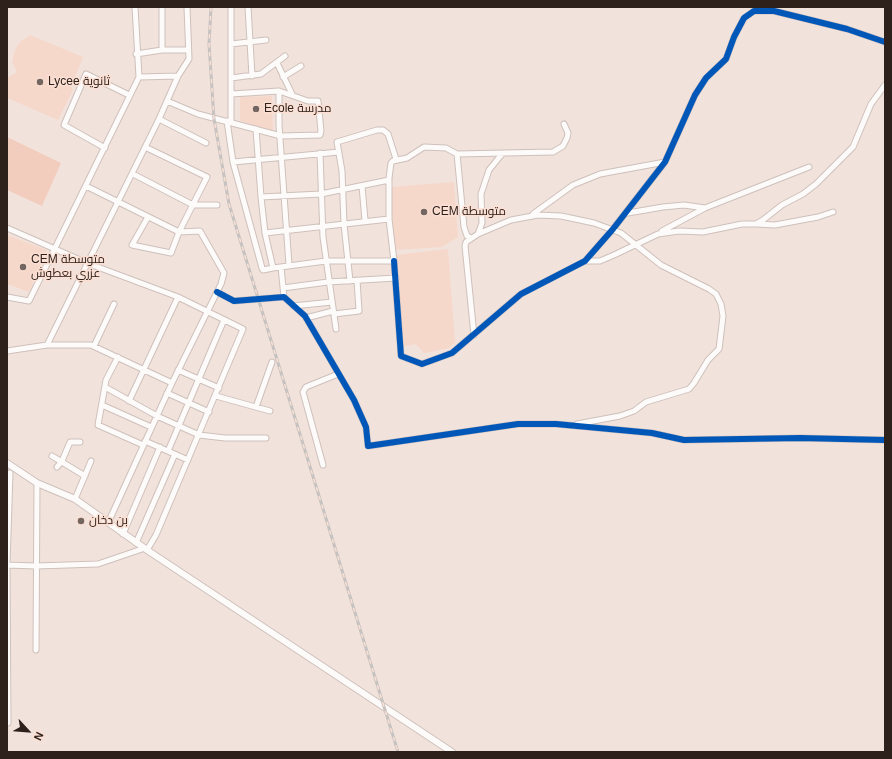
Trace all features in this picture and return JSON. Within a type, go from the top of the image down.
[{"type":"street","points":[[7,297],[29,301],[54,247],[105,148],[129,95],[139,77],[136,54],[135,7]]},
{"type":"street","points":[[162,7],[162,50]]},
{"type":"street","points":[[48,345],[118,200],[133,174],[178,76],[188,59],[187,7]]},
{"type":"street","points":[[231,7],[232,94],[229,122],[233,162],[263,270],[289,265],[326,261],[394,261]]},
{"type":"street","points":[[248,7],[252,76]]},
{"type":"street","points":[[564,124],[568,133],[567,138],[558,150],[548,152],[502,154],[457,154],[446,148],[424,147],[407,158],[396,159],[391,163],[389,180],[389,219],[396,278],[401,356],[422,364],[452,353],[521,294],[585,260],[628,213],[665,162],[695,95],[706,78],[726,59],[734,36],[744,18],[754,10],[774,11],[847,30],[885,42]]},
{"type":"street","points":[[231,44],[266,40]]},
{"type":"street","points":[[136,54],[162,50],[188,50]]},
{"type":"street","points":[[232,78],[261,74],[285,56]]},
{"type":"street","points":[[277,63],[292,94]]},
{"type":"street","points":[[283,77],[301,66]]},
{"type":"street","points":[[105,148],[64,125],[86,74],[129,95]]},
{"type":"street","points":[[139,77],[178,76]]},
{"type":"street","points":[[756,224],[782,205],[816,184],[853,147],[871,104],[885,85]]},
{"type":"street","points":[[167,101],[198,114],[281,136],[319,136],[321,131],[320,102],[308,101],[292,94],[279,91],[232,94]]},
{"type":"street","points":[[279,91],[289,265]]},
{"type":"street","points":[[159,119],[206,143]]},
{"type":"street","points":[[256,130],[265,232],[273,268]]},
{"type":"street","points":[[350,281],[344,224],[342,191],[343,182],[337,145],[338,141],[377,130],[383,130],[388,134],[396,159]]},
{"type":"street","points":[[145,147],[207,177],[179,232],[171,253],[132,245],[148,217]]},
{"type":"street","points":[[233,162],[339,152]]},
{"type":"street","points":[[320,153],[321,194],[326,261],[336,329]]},
{"type":"street","points":[[457,154],[464,227],[467,236],[471,238]]},
{"type":"street","points":[[478,234],[482,223],[481,194],[490,170],[502,154]]},
{"type":"street","points":[[530,216],[548,205],[565,189],[600,174],[665,162]]},
{"type":"street","points":[[585,260],[600,261],[658,234],[705,208],[809,167]]},
{"type":"street","points":[[133,174],[193,205],[217,205]]},
{"type":"street","points":[[261,197],[284,194],[321,194],[342,191],[389,180]]},
{"type":"street","points":[[86,186],[118,200],[179,232],[200,231],[224,273],[217,292],[167,393],[108,523]]},
{"type":"street","points":[[362,186],[365,220]]},
{"type":"street","points":[[628,213],[670,206],[696,206],[705,208]]},
{"type":"street","points":[[658,234],[679,231],[703,232],[742,224],[775,225],[818,217],[833,212]]},
{"type":"street","points":[[474,335],[465,250],[466,242],[478,234],[511,220],[530,216],[561,216],[594,223],[614,230],[621,233],[634,245],[661,265],[716,294],[721,304],[723,316],[721,344],[719,349],[708,360],[689,389],[646,402],[634,411],[620,416],[574,425]]},
{"type":"street","points":[[265,232],[344,224],[365,220],[389,219]]},
{"type":"street","points":[[7,228],[54,247],[87,263],[178,297],[243,329],[156,535],[146,549],[98,564],[36,566],[7,565]]},
{"type":"street","points":[[280,267],[284,297],[306,318],[354,400],[366,427],[368,446],[518,424],[574,425],[652,433],[684,440],[800,438],[885,440]]},
{"type":"street","points":[[283,288],[328,282],[396,278]]},
{"type":"street","points":[[306,318],[333,313],[360,311],[357,280]]},
{"type":"street","points":[[217,292],[234,301],[284,297]]},
{"type":"street","points":[[129,401],[145,370],[178,297]]},
{"type":"street","points":[[293,306],[332,302]]},
{"type":"street","points":[[94,346],[114,304]]},
{"type":"street","points":[[168,451],[224,320]]},
{"type":"street","points":[[7,351],[48,345],[85,344],[94,346],[172,383]]},
{"type":"street","points":[[118,357],[106,380],[98,425],[144,443],[160,447],[188,460]]},
{"type":"street","points":[[256,407],[272,362]]},
{"type":"street","points":[[178,370],[219,388]]},
{"type":"street","points":[[323,465],[304,392],[306,387],[338,374]]},
{"type":"street","points":[[105,388],[157,416],[199,435],[266,438]]},
{"type":"street","points":[[167,393],[209,412]]},
{"type":"street","points":[[216,396],[270,411]]},
{"type":"street","points":[[102,405],[152,427]]},
{"type":"street","points":[[57,467],[62,461],[70,442],[80,442]]},
{"type":"street","points":[[123,534],[160,447]]},
{"type":"street","points":[[136,542],[175,454]]},
{"type":"street","points":[[52,456],[85,476]]},
{"type":"street","points":[[75,498],[91,461]]},
{"type":"street","points":[[7,463],[37,483],[75,498],[123,534],[452,752]]},
{"type":"street","points":[[8,723],[8,473],[18,470]]},
{"type":"street","points":[[36,650],[37,483]]},
{"type":"shaded area","name":"Lycee ثانوية","points":[[30,35],[83,57],[71,87],[73,90],[58,120],[7,98],[7,78],[17,72],[12,62],[15,50],[20,42]]},
{"type":"shaded area","name":"Ecole مدرسة","points":[[272,96],[273,131],[240,121],[240,97]]},
{"type":"shaded area","points":[[7,137],[61,163],[42,206],[7,190]]},
{"type":"shaded area","name":"CEM متوسطة","points":[[454,182],[458,237],[442,247],[395,250],[390,187]]},
{"type":"shaded area","name":"CEM متوسطة عزري بعطوش","points":[[7,235],[47,250],[29,292],[7,284]]},
{"type":"shaded area","points":[[448,249],[455,342],[449,348],[424,353],[416,344],[401,347],[396,255]]},
{"type":"railway","points":[[211,7],[209,44],[214,119],[229,204],[398,752]]},
{"type":"cycle path","points":[[394,261],[401,356],[422,364],[452,353],[521,294],[585,261],[613,229],[665,162],[695,95],[706,78],[726,59],[734,37],[744,18],[754,11],[774,11],[847,29],[885,42]]},
{"type":"cycle path","points":[[217,292],[234,301],[284,297],[305,316],[354,400],[366,427],[368,446],[518,424],[556,424],[652,433],[684,440],[800,438],[885,440]]},
{"type":"place","name":"Lycee ثانوية","points":[[40,82]]},
{"type":"place","name":"Ecole مدرسة","points":[[256,109]]},
{"type":"place","name":"CEM متوسطة","points":[[424,212]]},
{"type":"place","name":"CEM متوسطة عزري بعطوش","points":[[23,267]]},
{"type":"place","name":"بن دخان","points":[[81,521]]}]
